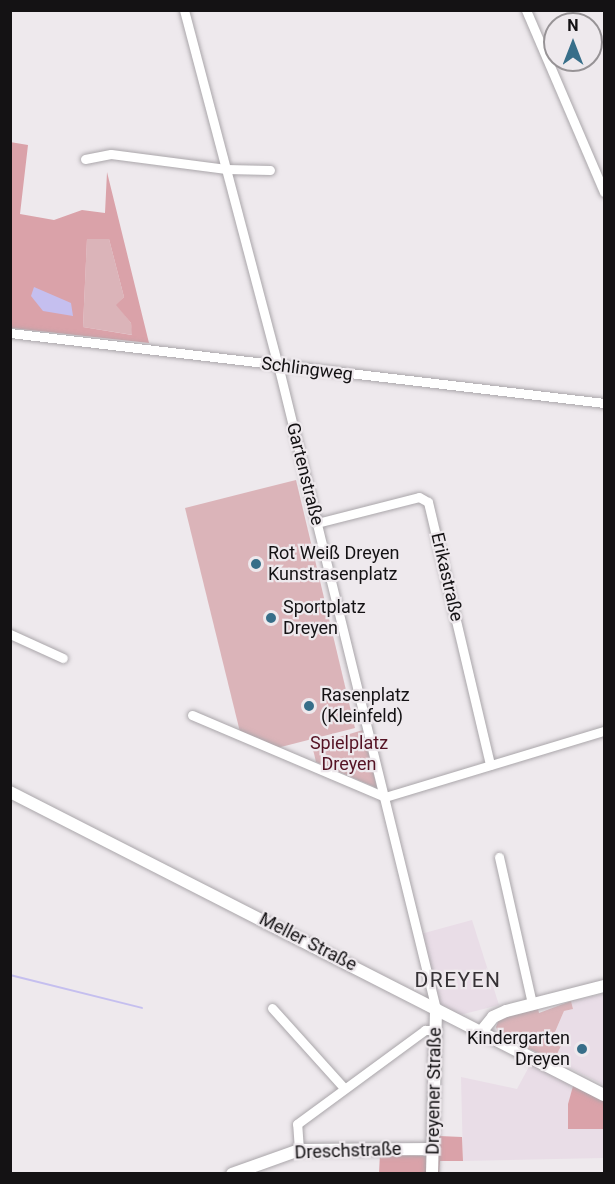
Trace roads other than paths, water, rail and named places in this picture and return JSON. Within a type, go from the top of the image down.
[{"type":"main road","name":"Meller Straße","points":[[10,792],[604,1095]]},
{"type":"main road","points":[[481,1032],[499,1013],[604,986]]},
{"type":"main road","name":"Dreyener Straße","points":[[432,1173],[436,1009]]},
{"type":"main road","name":"Dreschstraße","points":[[232,1173],[299,1150],[432,1149]]},
{"type":"street","name":"Gartenstraße","points":[[184,10],[278,365],[436,1009]]},
{"type":"street","points":[[526,10],[604,192]]},
{"type":"street","points":[[85,159],[111,154],[226,169],[270,170]]},
{"type":"street","name":"Schlingweg","points":[[10,333],[604,403]]},
{"type":"street","name":"Erikastraße","points":[[317,523],[419,497],[428,502],[490,765]]},
{"type":"street","points":[[10,634],[63,658]]},
{"type":"street","points":[[192,715],[385,797],[604,731]]},
{"type":"street","points":[[499,857],[532,1004]]},
{"type":"street","points":[[272,1008],[344,1088]]},
{"type":"street","points":[[299,1150],[297,1124],[425,1030],[435,1030]]},
{"type":"waterway","points":[[10,975],[142,1008]]},
{"type":"place","name":"Rot Weiß Dreyen Kunstrasenplatz","points":[[256,564]]},
{"type":"place","name":"Sportplatz Dreyen","points":[[271,618]]},
{"type":"place","name":"Rasenplatz (Kleinfeld)","points":[[309,706]]},
{"type":"place","name":"Kindergarten Dreyen","points":[[582,1049]]},
{"type":"district","name":"DREYEN","points":[[458,980]]},
{"type":"park label","name":"Spielplatz Dreyen","points":[[349,754]]}]
